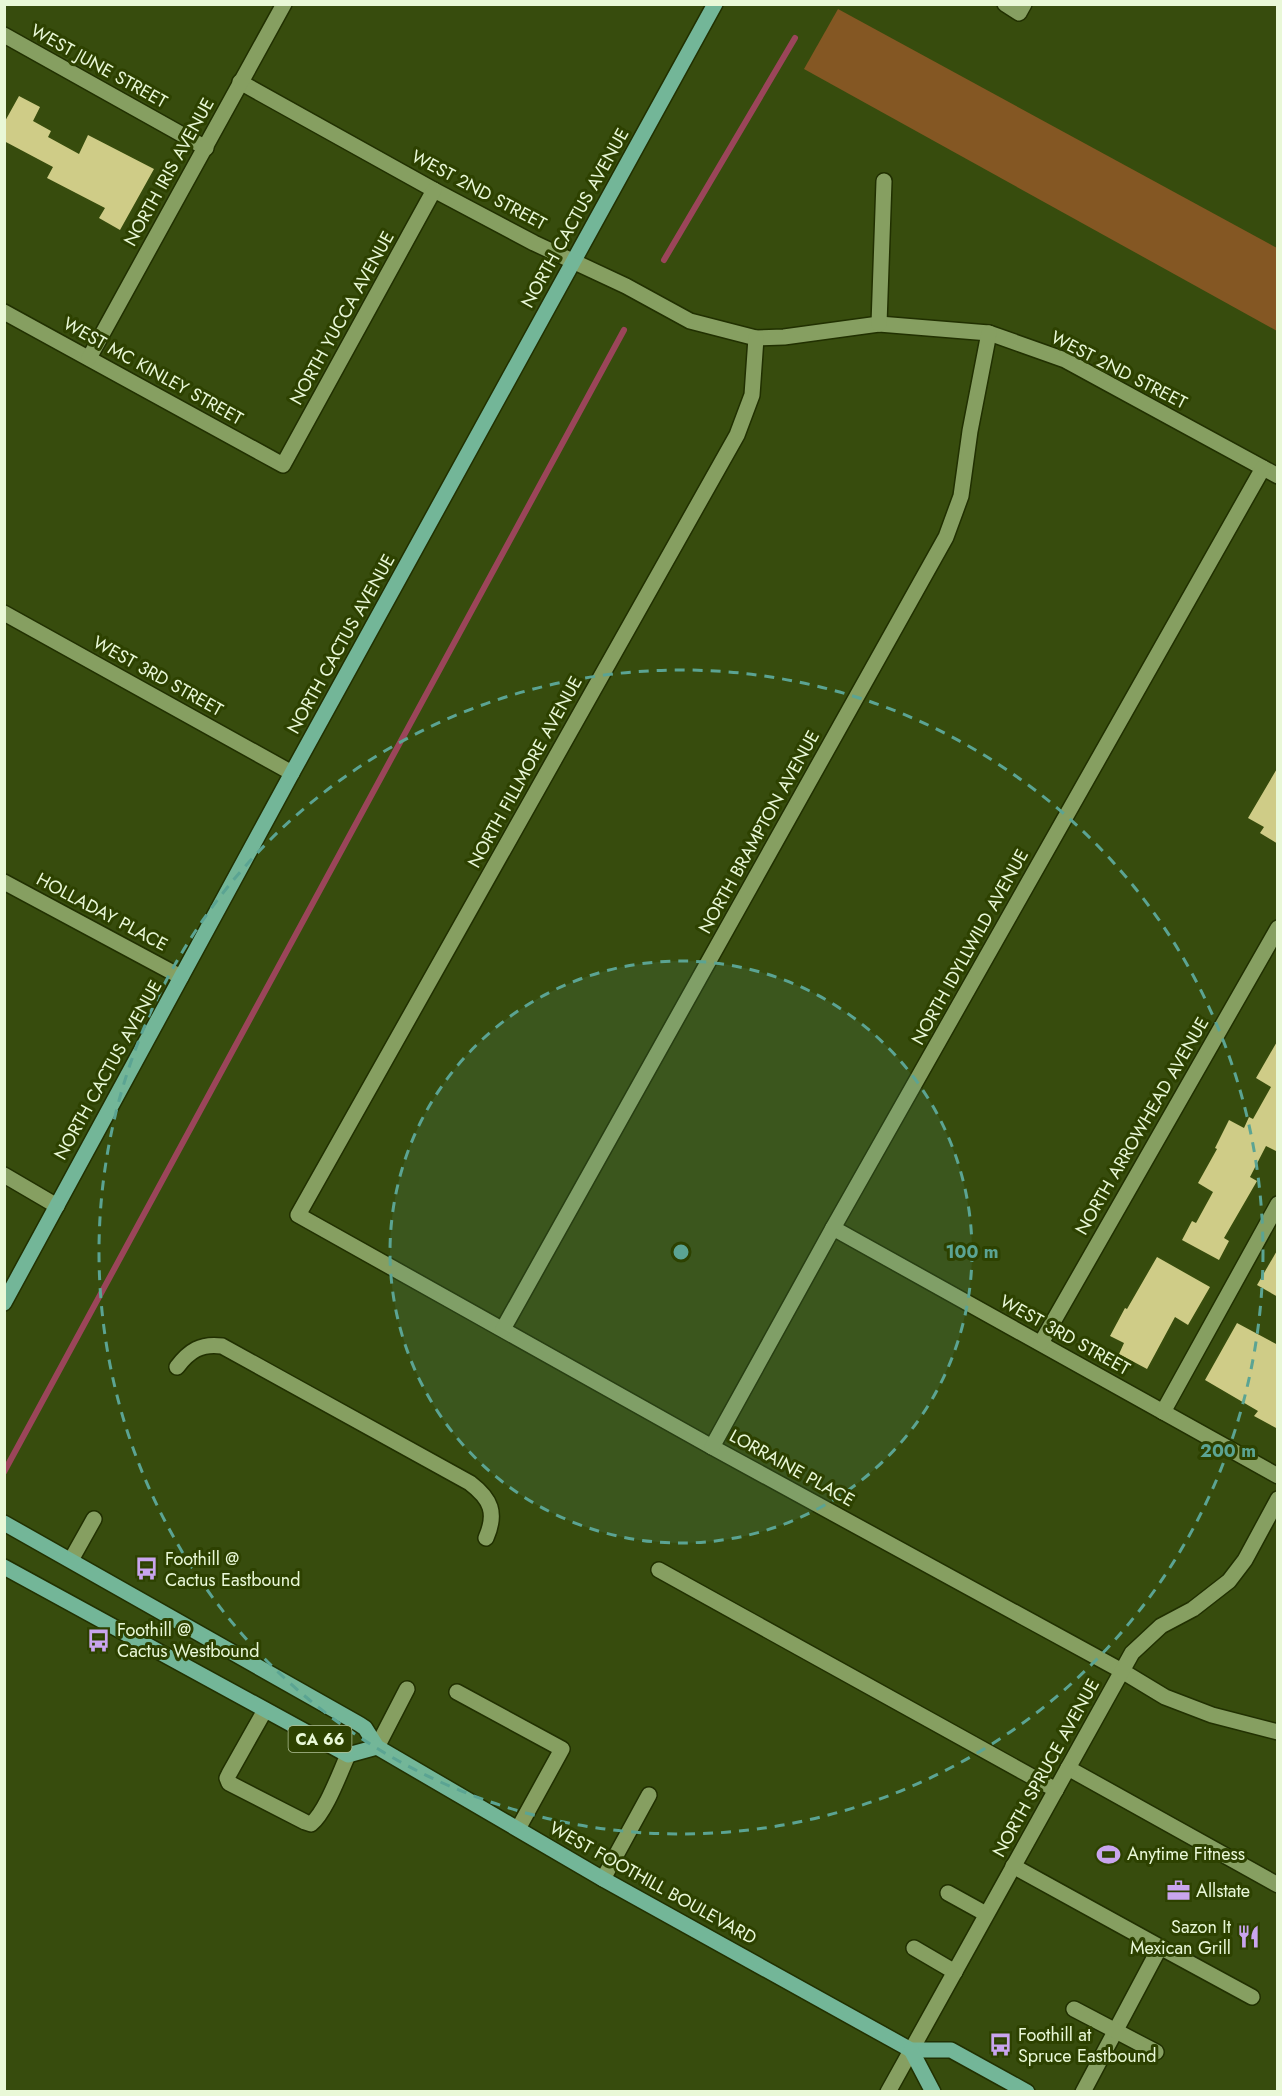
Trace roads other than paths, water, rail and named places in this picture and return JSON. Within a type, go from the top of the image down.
[{"type":"main road","name":"NORTH CACTUS AVENUE","points":[[4,1303],[292,773],[715,4]]},
{"type":"main road","name":"WEST FOOTHILL BOULEVARD","points":[[4,1523],[360,1724],[369,1733],[377,1747],[603,1879],[911,2050],[951,2050],[1027,2091]]},
{"type":"main road","name":"CA 66","points":[[4,1568],[348,1755],[377,1747]]},
{"type":"main road","points":[[911,2050],[933,2091]]},
{"type":"street","name":"NORTH IRIS AVENUE","points":[[89,358],[284,4]]},
{"type":"street","points":[[1005,4],[1019,13],[1024,4]]},
{"type":"street","name":"WEST JUNE STREET","points":[[4,35],[206,148]]},
{"type":"street","name":"WEST 2ND STREET","points":[[240,82],[434,190],[690,321],[756,338],[784,337],[879,324],[989,333],[1065,360],[1278,476]]},
{"type":"street","points":[[879,324],[884,181]]},
{"type":"street","name":"NORTH YUCCA AVENUE","points":[[283,465],[434,190]]},
{"type":"street","name":"WEST MC KINLEY STREET","points":[[4,312],[283,465]]},
{"type":"street","name":"NORTH BRAMPTON AVENUE","points":[[503,1329],[946,537],[961,496],[969,431],[989,333]]},
{"type":"street","name":"NORTH FILLMORE AVENUE","points":[[298,1215],[737,435],[752,395],[756,338]]},
{"type":"street","name":"NORTH IDYLLWILD AVENUE","points":[[712,1447],[833,1228],[1263,468]]},
{"type":"street","name":"WEST 3RD STREET","points":[[4,613],[292,773]]},
{"type":"street","name":"HOLLADAY PLACE","points":[[4,882],[181,977]]},
{"type":"street","name":"NORTH ARROWHEAD AVENUE","points":[[1041,1343],[1278,928]]},
{"type":"street","points":[[4,1175],[57,1206]]},
{"type":"street","points":[[1163,1412],[1278,1204]]},
{"type":"street","name":"LORRAINE PLACE","points":[[298,1215],[712,1447],[1122,1671],[1165,1698],[1212,1715],[1278,1732]]},
{"type":"street","name":"WEST 3RD STREET","points":[[833,1228],[1278,1476]]},
{"type":"street","points":[[177,1367],[186,1356],[198,1348],[208,1344],[222,1346],[470,1483],[481,1491],[492,1515],[492,1525],[486,1538]]},
{"type":"street","name":"NORTH SPRUCE AVENUE","points":[[888,2091],[1132,1653],[1161,1626],[1193,1609],[1229,1581],[1245,1560],[1278,1498]]},
{"type":"street","points":[[71,1560],[94,1519]]},
{"type":"street","points":[[659,1570],[1056,1790]]},
{"type":"street","points":[[377,1747],[407,1689]]},
{"type":"street","points":[[457,1692],[562,1749],[518,1829]]},
{"type":"street","points":[[265,1710],[227,1778],[229,1783],[311,1824],[316,1820],[331,1793],[348,1755]]},
{"type":"street","points":[[1068,1768],[1278,1885]]},
{"type":"street","points":[[603,1879],[650,1795]]},
{"type":"street","points":[[1013,1866],[1252,1996]]},
{"type":"street","points":[[948,1893],[986,1914]]},
{"type":"street","points":[[1083,2091],[1160,1947]]},
{"type":"street","points":[[914,1948],[955,1972]]},
{"type":"street","points":[[1074,2009],[1156,2052]]},
{"type":"waterway","points":[[664,260],[795,38]]},
{"type":"waterway","points":[[4,1472],[624,330]]},
{"type":"place","name":"Foothill @ Cactus Eastbound","points":[[147,1569]]},
{"type":"place","name":"Foothill @ Cactus Westbound","points":[[99,1640]]},
{"type":"place","name":"Anytime Fitness","points":[[1109,1854]]},
{"type":"place","name":"Allstate","points":[[1178,1891]]},
{"type":"place","name":"Sazon It Mexican Grill","points":[[1249,1937]]},
{"type":"place","name":"Foothill at Spruce Eastbound","points":[[1000,2045]]}]
